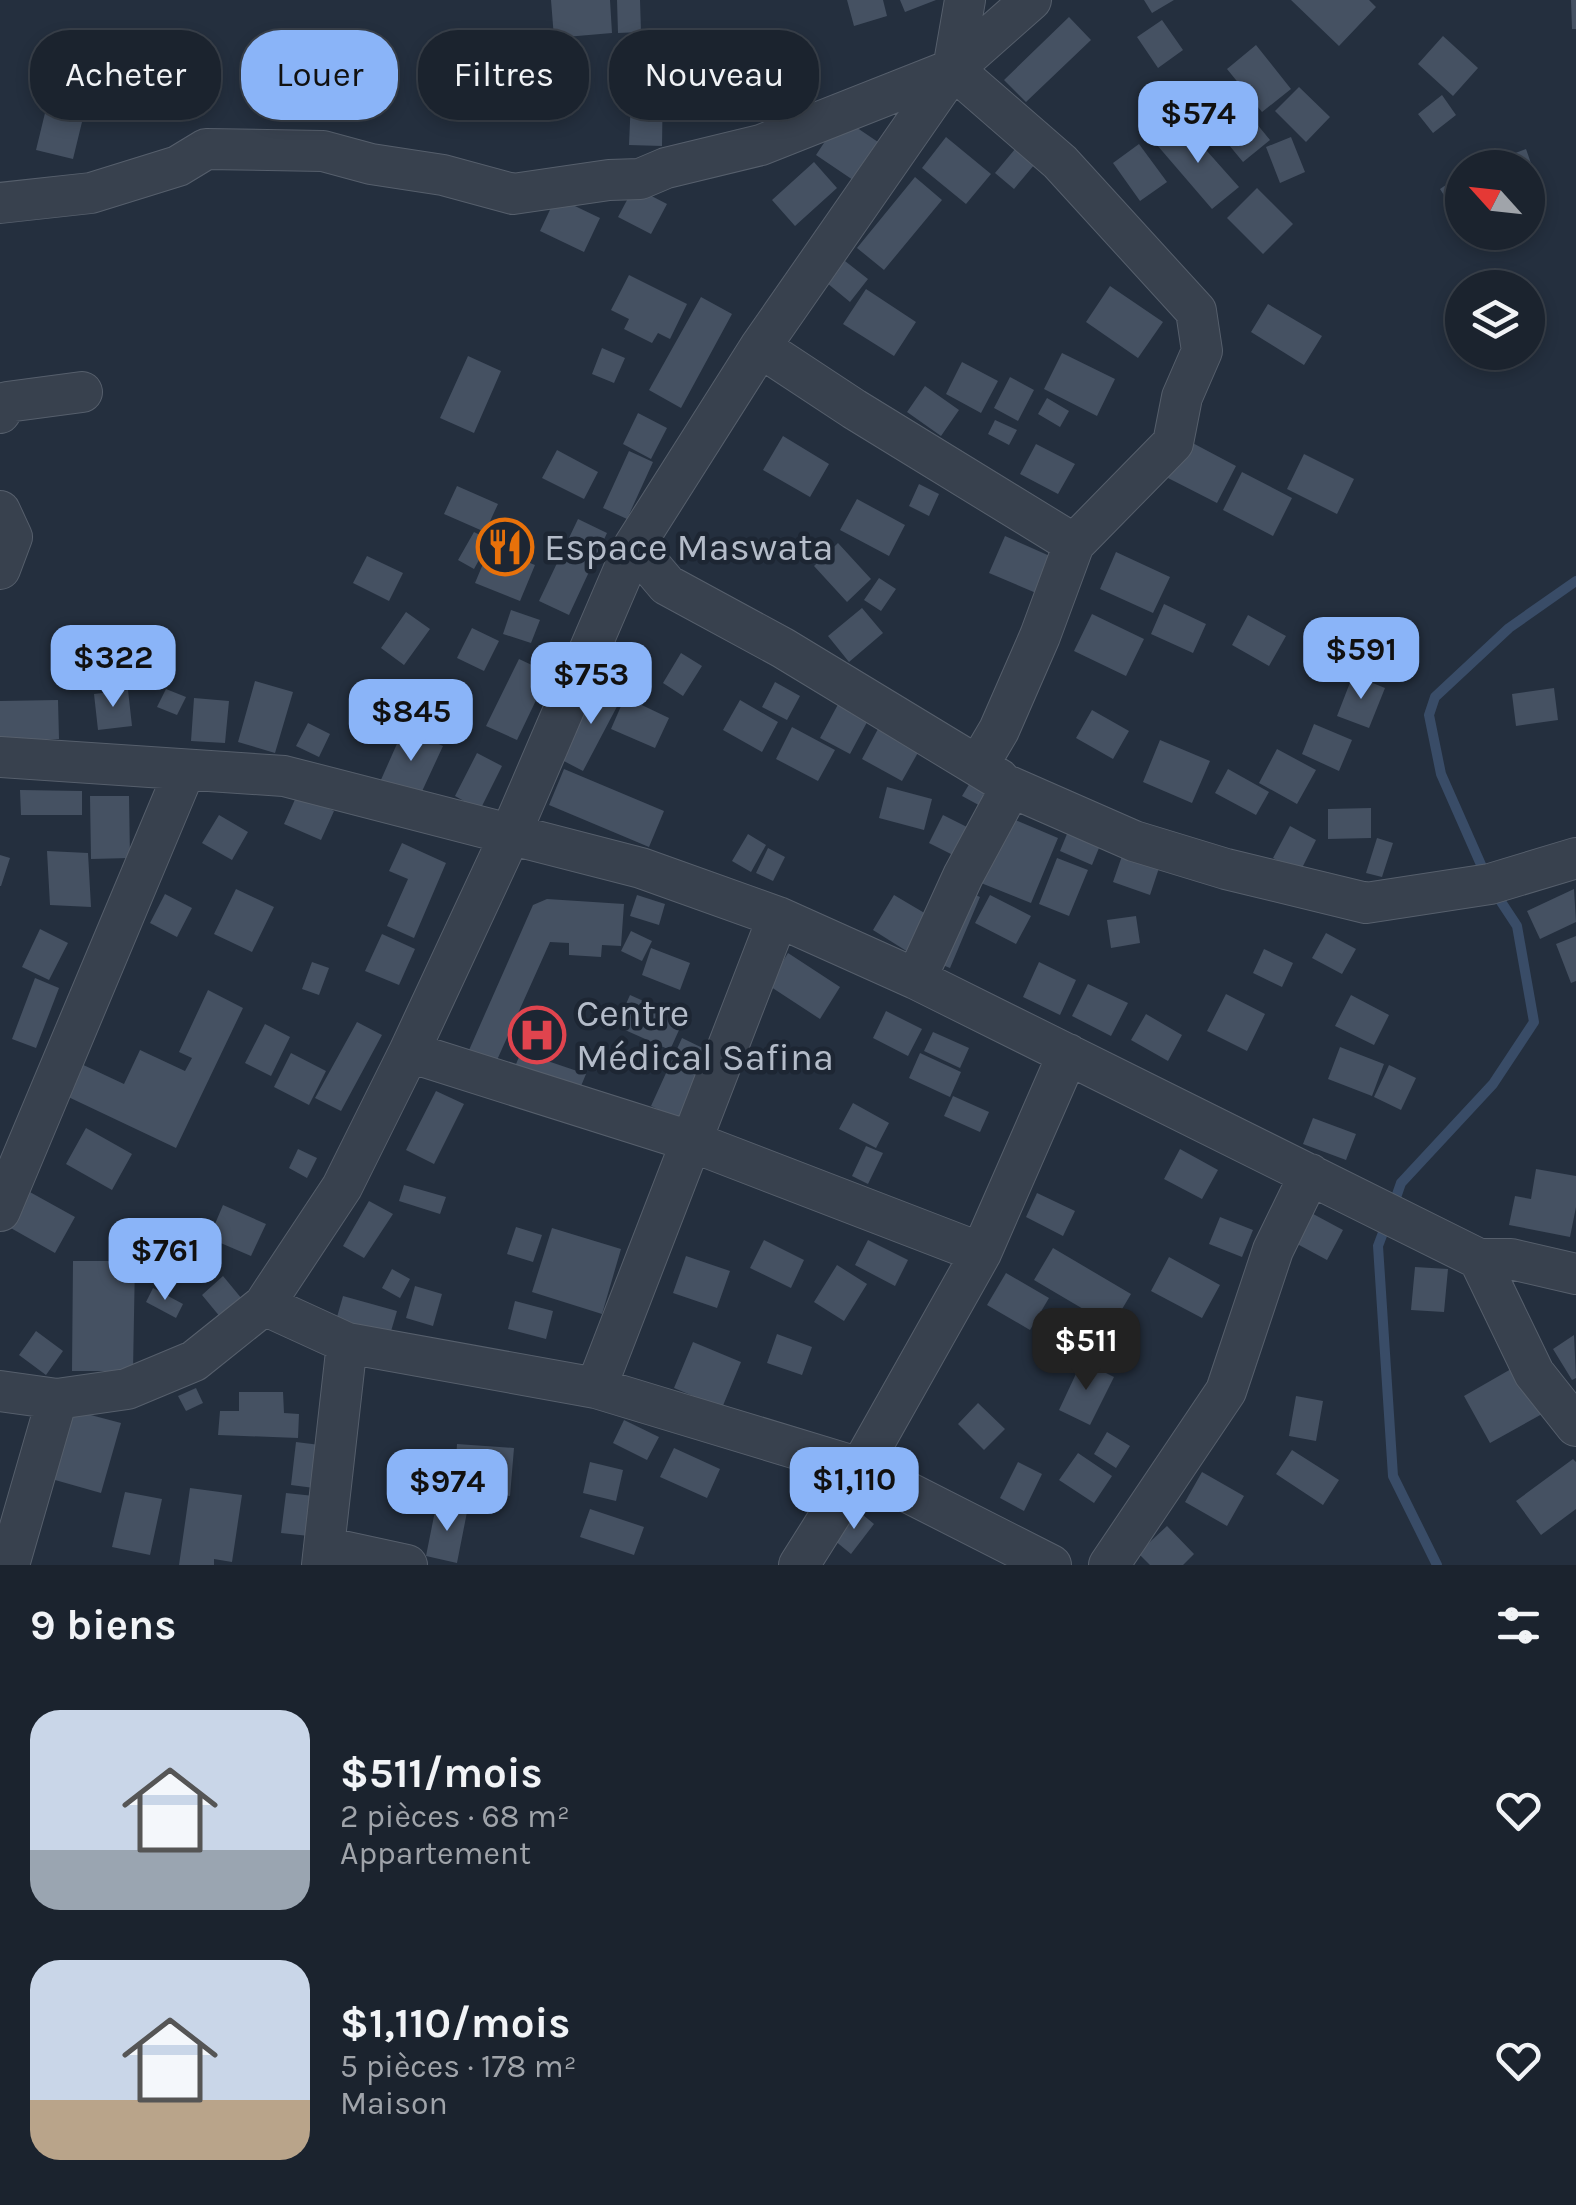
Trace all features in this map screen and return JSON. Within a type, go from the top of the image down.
[{"type":"street","points":[[952,69],[966,0]]},
{"type":"street","points":[[0,1391],[57,1399],[127,1389],[194,1361],[264,1305],[342,1187],[410,1052],[510,836],[634,546],[692,426],[760,348],[952,69],[1032,0]]},
{"type":"street","points":[[0,202],[91,193],[178,166],[206,148],[323,151],[371,164],[443,174],[513,194],[609,180],[640,180],[666,168],[762,145],[952,69]]},
{"type":"street","points":[[916,979],[964,876],[995,776],[999,730],[1074,544],[1173,443],[1182,397],[1202,351],[1196,310],[1060,162],[952,69]]},
{"type":"street","points":[[760,348],[1074,544]]},
{"type":"street","points":[[0,413],[8,402],[82,392]]},
{"type":"street","points":[[0,511],[12,537],[0,569]]},
{"type":"street","points":[[634,546],[667,585],[754,631],[995,776],[1134,841],[1226,869],[1366,903],[1490,884],[1576,858]]},
{"type":"street","points":[[0,757],[284,776],[641,868],[778,917],[916,979],[1478,1259],[1511,1259],[1576,1274]]},
{"type":"street","points":[[0,1211],[185,770]]},
{"type":"street","points":[[596,1388],[778,917]]},
{"type":"street","points":[[410,1052],[690,1141],[981,1253]]},
{"type":"street","points":[[799,1565],[860,1468],[981,1253],[1068,1054]]},
{"type":"street","points":[[1109,1565],[1226,1392],[1273,1250],[1310,1174]]},
{"type":"street","points":[[1478,1259],[1534,1373],[1576,1426]]},
{"type":"street","points":[[264,1305],[347,1343],[596,1388],[860,1468],[1052,1565]]},
{"type":"street","points":[[347,1343],[323,1556],[408,1565]]},
{"type":"street","points":[[9,1565],[57,1399]]},
{"type":"building","points":[[551,0],[610,0],[609,33],[553,30]]},
{"type":"building","points":[[617,0],[640,0],[641,30],[618,30]]},
{"type":"building","points":[[847,0],[883,0],[887,16],[854,26]]},
{"type":"building","points":[[900,0],[936,0],[905,12]]},
{"type":"building","points":[[1144,0],[1174,0],[1152,13]]},
{"type":"building","points":[[1291,0],[1369,0],[1376,7],[1339,46]]},
{"type":"building","points":[[1571,0],[1576,0],[1576,29],[1572,29]]},
{"type":"building","points":[[1069,17],[1091,40],[1026,102],[1004,80]]},
{"type":"building","points":[[1162,20],[1183,50],[1158,68],[1137,37]]},
{"type":"building","points":[[1443,36],[1478,68],[1453,96],[1418,64]]},
{"type":"building","points":[[1256,45],[1291,89],[1262,112],[1227,69]]},
{"type":"building","points":[[1299,87],[1330,117],[1306,142],[1275,111]]},
{"type":"building","points":[[1442,95],[1456,115],[1433,133],[1418,114]]},
{"type":"building","points":[[841,117],[878,142],[853,180],[816,155]]},
{"type":"building","points":[[43,120],[82,122],[73,159],[36,150]]},
{"type":"building","points":[[630,120],[662,120],[662,146],[629,145]]},
{"type":"building","points":[[1182,123],[1239,187],[1212,209],[1157,145]]},
{"type":"building","points":[[1256,123],[1270,140],[1243,162],[1229,145]]},
{"type":"building","points":[[946,137],[991,174],[966,204],[922,168]]},
{"type":"building","points":[[1291,137],[1305,172],[1280,183],[1266,147]]},
{"type":"building","points":[[1021,142],[1040,158],[1014,189],[995,173]]},
{"type":"building","points":[[1139,144],[1167,182],[1140,201],[1113,163]]},
{"type":"building","points":[[814,162],[837,188],[795,226],[772,200]]},
{"type":"building","points":[[915,177],[942,200],[884,270],[857,248]]},
{"type":"building","points":[[634,187],[667,204],[651,234],[618,217]]},
{"type":"building","points":[[1257,188],[1293,224],[1263,254],[1227,218]]},
{"type":"building","points":[[556,197],[600,218],[584,252],[540,231]]},
{"type":"building","points":[[845,261],[868,279],[850,302],[827,283]]},
{"type":"building","points":[[629,275],[687,304],[670,339],[658,333],[652,343],[624,329],[629,319],[611,310]]},
{"type":"building","points":[[1110,286],[1163,322],[1138,358],[1086,322]]},
{"type":"building","points":[[866,289],[916,322],[894,356],[843,324]]},
{"type":"building","points":[[701,297],[732,314],[681,408],[649,390]]},
{"type":"building","points":[[1268,304],[1322,336],[1304,365],[1251,332]]},
{"type":"building","points":[[602,348],[625,358],[614,383],[592,374]]},
{"type":"building","points":[[1062,353],[1115,379],[1097,416],[1044,389]]},
{"type":"building","points":[[468,356],[501,371],[474,433],[440,418]]},
{"type":"building","points":[[962,362],[998,381],[981,413],[946,394]]},
{"type":"building","points":[[1010,377],[1034,390],[1018,421],[994,408]]},
{"type":"building","points":[[925,386],[959,410],[941,436],[907,412]]},
{"type":"building","points":[[1047,398],[1069,411],[1060,427],[1038,414]]},
{"type":"building","points":[[638,413],[667,428],[651,459],[623,444]]},
{"type":"building","points":[[995,420],[1017,430],[1009,445],[988,434]]},
{"type":"building","points":[[783,436],[829,464],[810,497],[763,470]]},
{"type":"building","points":[[1187,440],[1236,466],[1217,503],[1168,478]]},
{"type":"building","points":[[1036,444],[1075,464],[1058,494],[1020,474]]},
{"type":"building","points":[[557,450],[598,472],[584,499],[542,478]]},
{"type":"building","points":[[629,451],[653,462],[627,519],[603,508]]},
{"type":"building","points":[[1304,454],[1354,479],[1337,514],[1287,489]]},
{"type":"building","points":[[1242,472],[1292,498],[1273,536],[1223,510]]},
{"type":"building","points":[[919,484],[939,494],[929,516],[909,506]]},
{"type":"building","points":[[457,486],[498,504],[485,532],[444,514]]},
{"type":"building","points":[[857,499],[905,525],[889,556],[840,530]]},
{"type":"building","points":[[578,519],[607,533],[569,615],[539,601]]},
{"type":"building","points":[[474,532],[490,540],[474,569],[458,560]]},
{"type":"building","points":[[1005,536],[1052,557],[1036,593],[989,573]]},
{"type":"building","points":[[838,543],[871,579],[847,602],[814,566]]},
{"type":"building","points":[[490,547],[535,565],[520,601],[475,583]]},
{"type":"building","points":[[1116,552],[1170,577],[1153,613],[1100,589]]},
{"type":"building","points":[[367,556],[403,573],[389,601],[353,583]]},
{"type":"building","points":[[879,578],[896,589],[881,611],[864,600]]},
{"type":"building","points":[[1164,604],[1206,624],[1193,653],[1151,634]]},
{"type":"building","points":[[862,608],[883,633],[849,662],[828,636]]},
{"type":"building","points":[[511,610],[540,620],[531,643],[503,634]]},
{"type":"building","points":[[406,612],[430,629],[404,665],[381,648]]},
{"type":"building","points":[[1092,614],[1144,639],[1126,676],[1074,651]]},
{"type":"building","points":[[1248,615],[1286,636],[1269,666],[1232,645]]},
{"type":"building","points":[[472,628],[499,641],[484,671],[457,658]]},
{"type":"building","points":[[681,653],[702,666],[683,696],[663,683]]},
{"type":"building","points":[[519,659],[549,673],[517,740],[486,726]]},
{"type":"building","points":[[1353,675],[1385,688],[1369,728],[1337,716]]},
{"type":"building","points":[[255,681],[293,692],[275,753],[238,742]]},
{"type":"building","points":[[775,682],[800,696],[787,720],[762,707]]},
{"type":"building","points":[[598,684],[622,697],[583,771],[560,759]]},
{"type":"building","points":[[1554,688],[1558,720],[1516,726],[1512,694]]},
{"type":"building","points":[[166,689],[186,697],[177,715],[157,707]]},
{"type":"building","points":[[128,690],[132,726],[98,730],[94,694]]},
{"type":"building","points":[[843,695],[873,711],[850,754],[820,738]]},
{"type":"building","points":[[625,697],[669,718],[655,748],[611,729]]},
{"type":"building","points":[[194,698],[229,701],[225,743],[191,741]]},
{"type":"building","points":[[58,700],[59,739],[0,740],[0,701]]},
{"type":"building","points":[[740,700],[778,722],[762,752],[723,730]]},
{"type":"building","points":[[1092,710],[1129,731],[1113,759],[1076,738]]},
{"type":"building","points":[[308,723],[330,734],[319,757],[296,746]]},
{"type":"building","points":[[1314,724],[1352,740],[1339,771],[1302,754]]},
{"type":"building","points":[[792,727],[835,750],[818,781],[776,759]]},
{"type":"building","points":[[879,727],[920,749],[902,781],[862,759]]},
{"type":"building","points":[[404,728],[443,746],[418,800],[380,782]]},
{"type":"building","points":[[1160,740],[1210,761],[1192,803],[1143,782]]},
{"type":"building","points":[[1277,749],[1316,770],[1297,804],[1259,783]]},
{"type":"building","points":[[477,753],[502,766],[480,810],[455,796]]},
{"type":"building","points":[[564,769],[664,811],[649,847],[549,805]]},
{"type":"building","points":[[1228,769],[1269,792],[1256,815],[1215,793]]},
{"type":"building","points":[[976,773],[999,785],[986,809],[962,796]]},
{"type":"building","points":[[887,787],[932,799],[924,830],[879,818]]},
{"type":"building","points":[[20,790],[82,791],[82,815],[21,815]]},
{"type":"building","points":[[297,795],[334,811],[321,840],[284,824]]},
{"type":"building","points":[[90,796],[129,796],[130,858],[91,859]]},
{"type":"building","points":[[1371,808],[1371,838],[1328,839],[1328,809]]},
{"type":"building","points":[[219,815],[248,832],[232,860],[202,843]]},
{"type":"building","points":[[943,815],[971,829],[957,857],[929,843]]},
{"type":"building","points":[[1008,817],[1058,838],[1031,903],[981,883]]},
{"type":"building","points":[[1290,826],[1316,840],[1300,872],[1273,858]]},
{"type":"building","points":[[1069,829],[1101,843],[1092,865],[1060,851]]},
{"type":"building","points":[[748,834],[766,845],[751,872],[732,861]]},
{"type":"building","points":[[1377,838],[1393,843],[1382,877],[1366,873]]},
{"type":"building","points":[[402,843],[446,863],[414,938],[387,926],[408,879],[389,871]]},
{"type":"building","points":[[768,848],[785,857],[773,881],[756,873]]},
{"type":"building","points":[[47,851],[88,853],[91,907],[50,905]]},
{"type":"building","points":[[0,855],[10,858],[1,886],[0,886]]},
{"type":"building","points":[[1122,856],[1159,868],[1150,895],[1113,882]]},
{"type":"building","points":[[1057,858],[1088,870],[1069,916],[1039,904]]},
{"type":"building","points":[[960,888],[980,897],[950,968],[930,960]]},
{"type":"building","points":[[236,889],[274,907],[252,952],[214,934]]},
{"type":"building","points":[[1574,889],[1576,922],[1540,939],[1527,911]]},
{"type":"building","points":[[165,894],[192,908],[177,937],[150,923]]},
{"type":"building","points":[[637,895],[665,904],[659,925],[630,916]]},
{"type":"building","points":[[894,895],[938,921],[916,957],[873,930]]},
{"type":"building","points":[[990,895],[1031,916],[1016,944],[975,923]]},
{"type":"building","points":[[547,899],[624,904],[621,946],[602,945],[601,957],[569,955],[569,943],[550,942],[493,1069],[466,1057],[533,905]]},
{"type":"building","points":[[1136,916],[1140,943],[1111,948],[1107,920]]},
{"type":"building","points":[[40,929],[68,943],[49,980],[22,967]]},
{"type":"building","points":[[631,931],[652,941],[642,961],[621,951]]},
{"type":"building","points":[[1326,933],[1356,949],[1342,974],[1312,958]]},
{"type":"building","points":[[382,934],[415,949],[399,985],[365,971]]},
{"type":"building","points":[[1576,936],[1576,981],[1571,983],[1556,944]]},
{"type":"building","points":[[651,948],[690,963],[680,990],[642,975]]},
{"type":"building","points":[[1264,949],[1293,963],[1282,987],[1253,973]]},
{"type":"building","points":[[788,953],[840,987],[820,1019],[768,985]]},
{"type":"building","points":[[312,962],[329,968],[319,995],[302,989]]},
{"type":"building","points":[[1039,962],[1076,980],[1060,1015],[1023,997]]},
{"type":"building","points":[[35,978],[59,988],[36,1048],[12,1039]]},
{"type":"building","points":[[1088,984],[1128,1003],[1111,1036],[1072,1016]]},
{"type":"building","points":[[208,990],[243,1008],[176,1148],[62,1094],[77,1062],[124,1084],[140,1050],[185,1071],[192,1058],[179,1052]]},
{"type":"building","points":[[1226,994],[1265,1014],[1247,1051],[1207,1031]]},
{"type":"building","points":[[630,995],[684,1019],[670,1050],[616,1026]]},
{"type":"building","points":[[1351,995],[1389,1015],[1374,1045],[1335,1026]]},
{"type":"building","points":[[886,1011],[922,1029],[908,1056],[873,1038]]},
{"type":"building","points":[[1146,1014],[1182,1035],[1168,1061],[1131,1040]]},
{"type":"building","points":[[357,1022],[382,1035],[341,1111],[315,1098]]},
{"type":"building","points":[[265,1024],[290,1037],[271,1076],[245,1063]]},
{"type":"building","points":[[933,1032],[969,1048],[960,1068],[924,1051]]},
{"type":"building","points":[[682,1038],[715,1054],[683,1121],[651,1106]]},
{"type":"building","points":[[1340,1047],[1384,1064],[1372,1096],[1328,1079]]},
{"type":"building","points":[[521,1052],[586,1074],[574,1103],[509,1081]]},
{"type":"building","points":[[291,1053],[326,1071],[309,1105],[274,1087]]},
{"type":"building","points":[[920,1053],[961,1072],[950,1097],[909,1078]]},
{"type":"building","points":[[1389,1065],[1416,1078],[1401,1110],[1374,1097]]},
{"type":"building","points":[[436,1091],[464,1104],[434,1164],[406,1150]]},
{"type":"building","points":[[953,1096],[989,1112],[980,1132],[944,1116]]},
{"type":"building","points":[[853,1103],[889,1123],[876,1148],[839,1129]]},
{"type":"building","points":[[1313,1118],[1356,1134],[1346,1160],[1303,1144]]},
{"type":"building","points":[[86,1128],[132,1154],[112,1190],[66,1164]]},
{"type":"building","points":[[866,1146],[883,1153],[868,1184],[852,1176]]},
{"type":"building","points":[[298,1149],[317,1158],[307,1178],[289,1168]]},
{"type":"building","points":[[1180,1149],[1218,1170],[1202,1199],[1164,1179]]},
{"type":"building","points":[[1536,1169],[1576,1176],[1576,1207],[1570,1237],[1509,1225],[1515,1196],[1531,1199]]},
{"type":"building","points":[[404,1185],[446,1197],[440,1214],[399,1201]]},
{"type":"building","points":[[28,1191],[75,1217],[55,1253],[9,1227]]},
{"type":"building","points":[[1037,1193],[1075,1211],[1063,1236],[1026,1217]]},
{"type":"building","points":[[369,1201],[393,1214],[364,1258],[343,1246]]},
{"type":"building","points":[[223,1205],[266,1224],[251,1256],[209,1238]]},
{"type":"building","points":[[1302,1208],[1343,1230],[1327,1260],[1286,1238]]},
{"type":"building","points":[[1220,1217],[1253,1230],[1242,1257],[1209,1244]]},
{"type":"building","points":[[516,1227],[542,1235],[533,1262],[507,1254]]},
{"type":"building","points":[[552,1228],[621,1249],[602,1314],[532,1292]]},
{"type":"building","points":[[764,1240],[804,1260],[791,1288],[750,1268]]},
{"type":"building","points":[[868,1240],[908,1260],[895,1286],[855,1265]]},
{"type":"building","points":[[1053,1248],[1131,1294],[1112,1326],[1034,1280]]},
{"type":"building","points":[[686,1256],[730,1271],[717,1308],[673,1293]]},
{"type":"building","points":[[1169,1257],[1220,1285],[1202,1318],[1151,1291]]},
{"type":"building","points":[[73,1261],[135,1261],[133,1371],[72,1371]]},
{"type":"building","points":[[837,1265],[867,1284],[844,1321],[814,1302]]},
{"type":"building","points":[[1415,1267],[1448,1269],[1444,1312],[1411,1310]]},
{"type":"building","points":[[392,1269],[410,1279],[400,1298],[382,1288]]},
{"type":"building","points":[[1006,1273],[1049,1298],[1030,1330],[987,1305]]},
{"type":"building","points":[[223,1276],[242,1299],[221,1318],[202,1295]]},
{"type":"building","points":[[415,1286],[442,1294],[433,1326],[406,1318]]},
{"type":"building","points":[[153,1288],[183,1304],[176,1318],[146,1302]]},
{"type":"building","points":[[343,1296],[397,1311],[389,1338],[335,1324]]},
{"type":"building","points":[[515,1301],[553,1311],[546,1339],[508,1329]]},
{"type":"building","points":[[1051,1326],[1072,1340],[1054,1369],[1033,1355]]},
{"type":"building","points":[[36,1331],[63,1351],[46,1375],[19,1355]]},
{"type":"building","points":[[777,1334],[812,1347],[802,1375],[767,1363]]},
{"type":"building","points":[[1574,1335],[1576,1378],[1572,1380],[1553,1349]]},
{"type":"building","points":[[693,1342],[741,1362],[722,1408],[674,1388]]},
{"type":"building","points":[[1082,1361],[1114,1377],[1090,1425],[1059,1410]]},
{"type":"building","points":[[1525,1361],[1551,1409],[1490,1443],[1464,1396]]},
{"type":"building","points":[[196,1388],[203,1403],[186,1411],[178,1396]]},
{"type":"building","points":[[239,1392],[283,1392],[284,1413],[299,1414],[298,1438],[218,1435],[220,1411],[239,1411]]},
{"type":"building","points":[[1296,1396],[1323,1401],[1316,1441],[1289,1436]]},
{"type":"building","points":[[978,1403],[1005,1429],[984,1450],[958,1424]]},
{"type":"building","points":[[68,1409],[121,1423],[101,1493],[48,1478]]},
{"type":"building","points":[[624,1420],[659,1437],[647,1460],[613,1443]]},
{"type":"building","points":[[1107,1432],[1130,1446],[1116,1468],[1094,1454]]},
{"type":"building","points":[[296,1442],[320,1445],[314,1488],[291,1485]]},
{"type":"building","points":[[457,1444],[514,1448],[510,1496],[454,1492]]},
{"type":"building","points":[[674,1448],[720,1469],[707,1498],[660,1477]]},
{"type":"building","points":[[1292,1450],[1339,1480],[1323,1505],[1276,1474]]},
{"type":"building","points":[[1078,1453],[1112,1476],[1094,1503],[1059,1480]]},
{"type":"building","points":[[1573,1459],[1576,1509],[1541,1535],[1516,1501]]},
{"type":"building","points":[[590,1462],[623,1470],[616,1501],[583,1493]]},
{"type":"building","points":[[1018,1462],[1042,1474],[1024,1511],[1000,1498]]},
{"type":"building","points":[[1202,1472],[1244,1496],[1227,1526],[1185,1502]]},
{"type":"building","points":[[190,1488],[242,1495],[232,1562],[214,1559],[214,1565],[179,1565]]},
{"type":"building","points":[[125,1492],[162,1499],[150,1555],[112,1547]]},
{"type":"building","points":[[286,1493],[314,1496],[309,1536],[281,1533]]},
{"type":"building","points":[[436,1506],[467,1512],[457,1563],[426,1556]]},
{"type":"building","points":[[590,1509],[644,1527],[634,1555],[580,1537]]},
{"type":"building","points":[[857,1510],[874,1524],[851,1554],[834,1540]]},
{"type":"building","points":[[1167,1526],[1194,1554],[1183,1565],[1150,1565],[1138,1553]]},
{"type":"waterway","points":[[1486,876],[1441,774],[1429,715],[1435,697],[1509,628],[1576,581]]},
{"type":"waterway","points":[[1393,1206],[1401,1183],[1493,1084],[1534,1022],[1517,926],[1494,891]]},
{"type":"waterway","points":[[1387,1222],[1378,1246],[1393,1476],[1437,1565]]},
{"type":"place","name":"Espace Maswata","points":[[505,547]]},
{"type":"place","name":"Centre Médical Safina","points":[[537,1035]]}]
